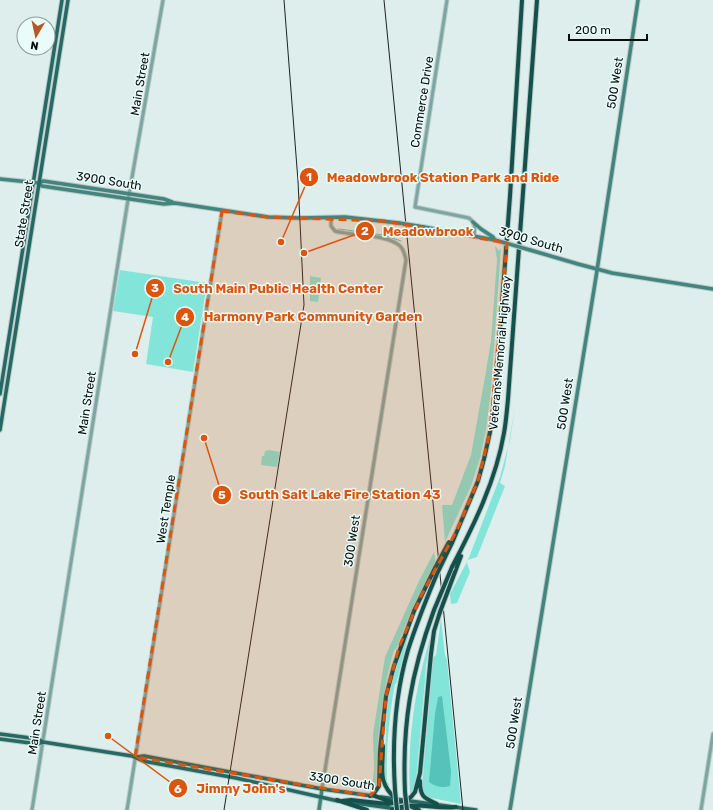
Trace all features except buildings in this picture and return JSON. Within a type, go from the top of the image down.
[{"type":"highway","name":"Veterans Memorial Highway","points":[[394,810],[395,736],[402,678],[408,651],[450,542],[457,530],[478,481],[490,432],[495,398],[510,196],[522,0]]},
{"type":"highway","name":"Veterans Memorial Highway","points":[[404,807],[404,750],[408,708],[419,654],[434,610],[454,569],[490,483],[504,434],[508,399],[537,0]]},
{"type":"highway","points":[[418,810],[404,807],[395,801],[372,796],[379,786],[383,728],[388,687],[399,647],[414,611],[435,568],[450,542]]},
{"type":"highway","points":[[437,804],[422,796],[420,791],[420,773],[434,631],[454,569]]},
{"type":"highway","points":[[383,728],[383,780],[395,801]]},
{"type":"highway","points":[[404,807],[406,800],[415,792],[420,773]]},
{"type":"highway","points":[[339,801],[351,800],[383,804],[395,801]]},
{"type":"highway","points":[[339,801],[367,810]]},
{"type":"highway","points":[[394,810],[404,807],[445,809],[456,807]]},
{"type":"main road","name":"State Street","points":[[0,394],[62,0]]},
{"type":"main road","name":"State Street","points":[[0,430],[68,0]]},
{"type":"main road","name":"500 West","points":[[510,810],[597,269],[638,0]]},
{"type":"main road","name":"3900 South","points":[[0,179],[33,182],[39,183],[42,186],[164,199],[175,204],[268,217],[359,218],[399,223],[494,240],[597,269],[628,276],[713,289]]},
{"type":"main road","points":[[473,222],[494,240]]},
{"type":"main road","name":"3300 South","points":[[0,734],[38,739],[43,742],[135,757],[144,756],[322,789],[372,796]]},
{"type":"main road","name":"3300 South","points":[[0,739],[38,744],[43,742]]},
{"type":"main road","name":"3300 South","points":[[135,757],[143,761],[254,782],[339,801],[394,810]]},
{"type":"main road","points":[[254,782],[255,780],[266,778]]},
{"type":"main road","name":"300 West","points":[[319,810],[322,789]]},
{"type":"main road","points":[[395,801],[406,800],[476,810]]},
{"type":"street","name":"Main Street","points":[[32,810],[129,196],[164,0]]},
{"type":"street","name":"Commerce Drive","points":[[447,0],[415,207],[464,216],[473,222]]},
{"type":"street","name":"West Temple","points":[[127,810],[222,211]]},
{"type":"street","name":"300 West","points":[[322,789],[406,260],[401,246],[394,242],[337,232],[333,230],[331,226],[331,218]]},
{"type":"street","points":[[473,222],[475,226],[474,236]]},
{"type":"street","points":[[701,810],[713,734]]},
{"type":"highlighted area","points":[[222,211],[268,217],[384,221],[507,243],[490,432],[478,481],[457,530],[421,596],[399,647],[386,696],[379,786],[370,796],[135,757]]},
{"type":"shaded area","points":[[495,246],[499,251],[501,248],[491,389],[486,430],[480,458],[471,486],[445,542],[442,505],[452,505],[471,455],[485,377],[491,341],[497,260]]},
{"type":"shaded area","points":[[120,270],[207,283],[193,372],[146,364],[153,317],[113,311]]},
{"type":"shaded area","points":[[310,276],[321,278],[318,302],[310,301]]},
{"type":"shaded area","points":[[515,406],[510,440],[508,446]]},
{"type":"shaded area","points":[[508,446],[505,466],[500,483],[505,486],[477,557],[468,560],[500,477]]},
{"type":"shaded area","points":[[269,450],[280,452],[277,467],[261,465],[262,456],[264,456],[265,451]]},
{"type":"shaded area","points":[[434,552],[436,563],[412,609],[396,649],[394,650],[383,700],[379,733],[377,784],[371,791],[370,788],[372,788],[374,770],[373,734],[385,657],[419,581]]},
{"type":"shaded area","points":[[468,560],[467,563],[470,572],[457,603],[451,604],[450,594]]},
{"type":"shaded area","points":[[441,619],[445,655],[447,660],[461,804],[427,797],[424,795],[422,788],[433,658],[436,655]]},
{"type":"shaded area","points":[[408,633],[395,684],[390,721],[387,769],[387,782],[389,784],[389,789],[384,778],[387,706],[393,675]]},
{"type":"shaded area","points":[[431,635],[426,666],[416,781],[415,787],[410,795],[409,774],[413,714],[425,655]]},
{"type":"shaded area","points":[[442,696],[451,771],[450,786],[439,787],[429,782],[435,714],[438,697]]},
{"type":"waterway","points":[[339,229],[383,235],[401,241]]},
{"type":"tram line","points":[[224,810],[304,305],[298,181],[284,0]]},
{"type":"railway","points":[[384,0],[463,810]]},
{"type":"place","name":"Meadowbrook Station Park and Ride","points":[[281,242]]},
{"type":"place","name":"Meadowbrook","points":[[304,253]]},
{"type":"place","name":"South Main Public Health Center","points":[[135,354]]},
{"type":"place","name":"Harmony Park Community Garden","points":[[168,362]]},
{"type":"place","name":"South Salt Lake Fire Station 43","points":[[204,438]]},
{"type":"place","name":"Jimmy John's","points":[[108,736]]}]
